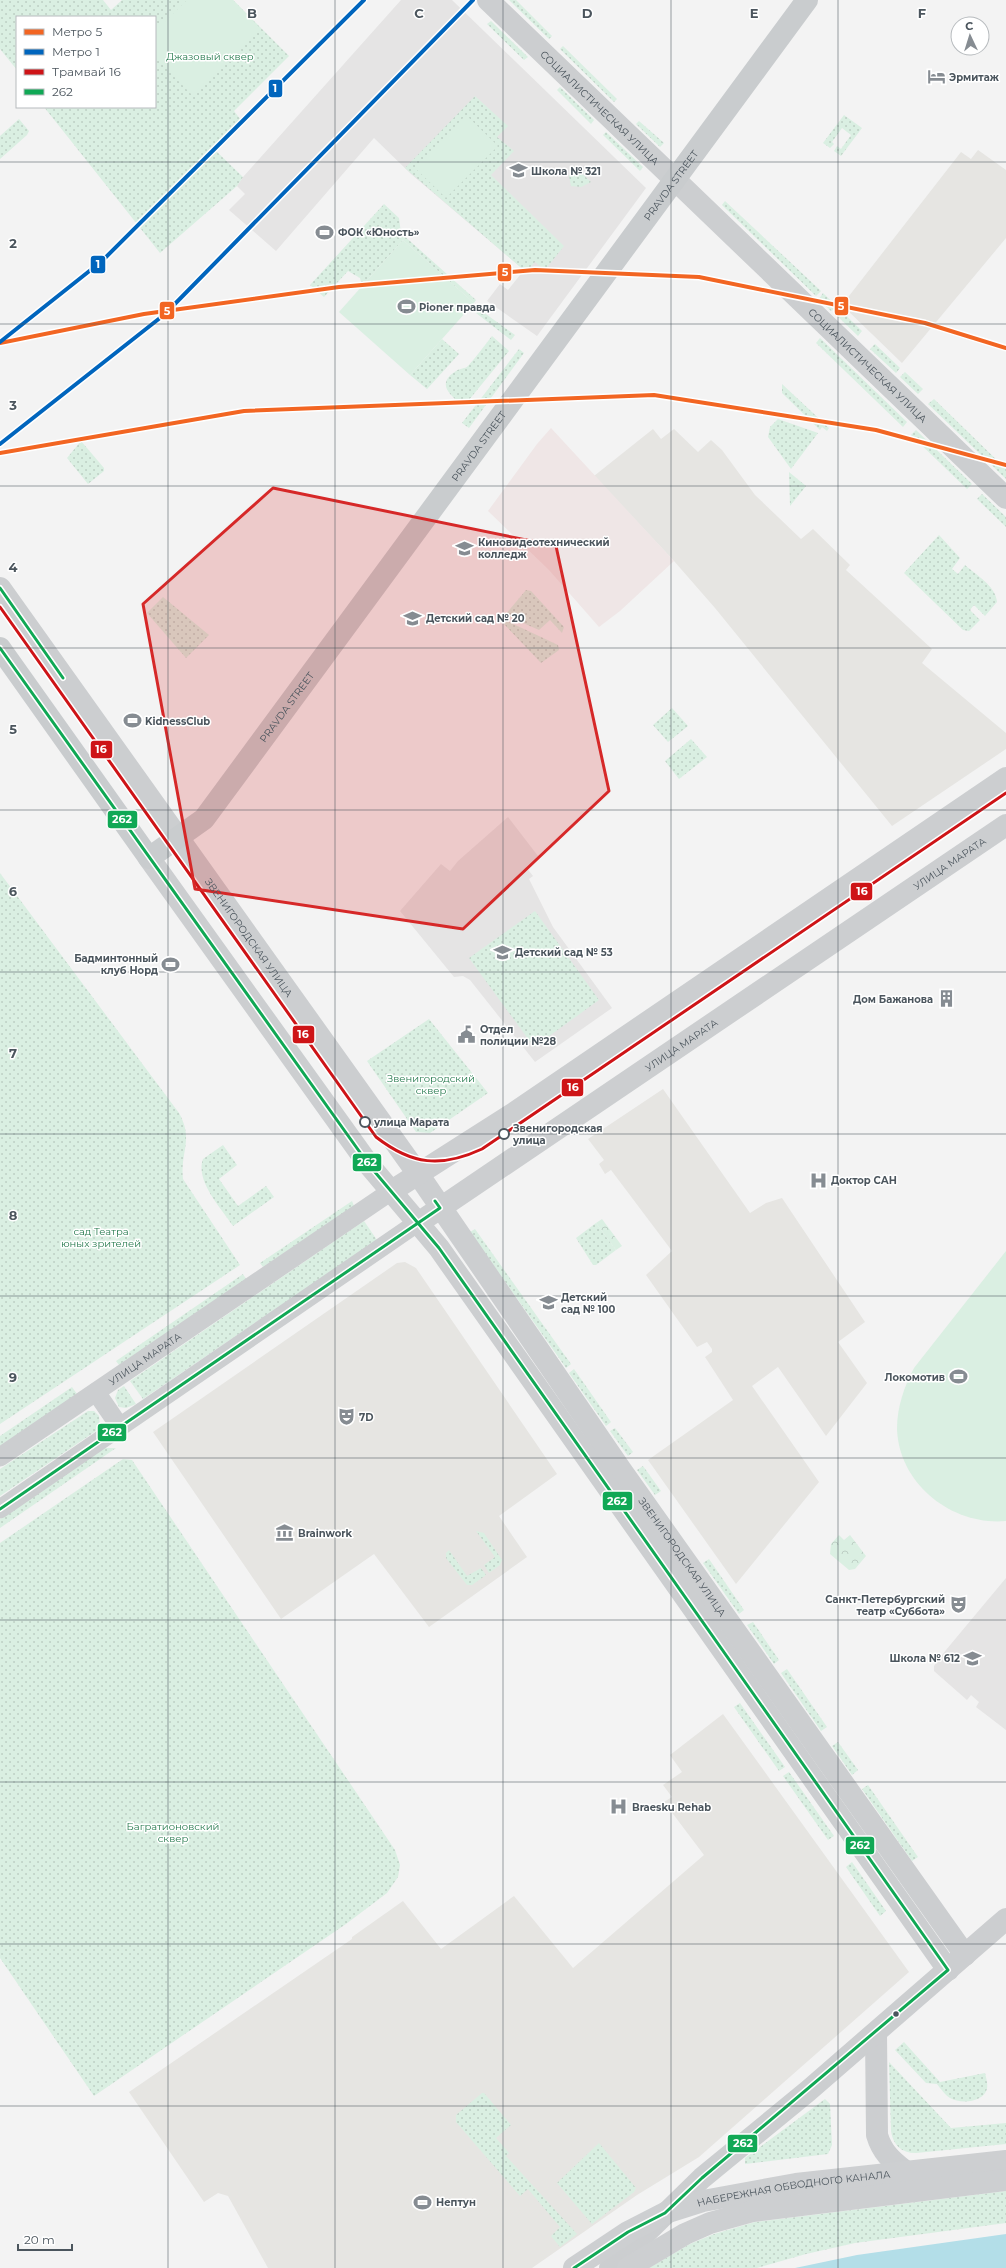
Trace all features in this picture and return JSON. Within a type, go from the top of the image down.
[{"type":"main road","name":"PRAVDA STREET","points":[[149,858],[204,819],[263,742],[400,552],[530,378],[807,0]]},
{"type":"main road","points":[[0,648],[149,858]]},
{"type":"main road","name":"НАБЕРЕЖНАЯ ОБВОДНОГО КАНАЛА","points":[[574,2268],[628,2232],[665,2213],[703,2201],[796,2184],[1006,2161]]},
{"type":"main road","name":"НАБЕРЕЖНАЯ ОБВОДНОГО КАНАЛА","points":[[628,2268],[691,2232],[710,2223],[753,2210],[1006,2180]]},
{"type":"street","name":"СОЦИАЛИСТИЧЕСКАЯ УЛИЦА","points":[[488,0],[1006,498]]},
{"type":"street","name":"ЗВЕНИГОРОДСКАЯ УЛИЦА","points":[[0,588],[418,1174],[621,1470],[965,1956]]},
{"type":"street","name":"УЛИЦА МАРАТА","points":[[0,1457],[390,1192],[514,1113],[764,940],[1006,778]]},
{"type":"street","name":"УЛИЦА МАРАТА","points":[[0,1508],[417,1223],[1006,825]]},
{"type":"street","points":[[149,858],[390,1192],[443,1254],[948,1970]]},
{"type":"street","points":[[96,1392],[120,1427]]},
{"type":"street","points":[[610,2268],[702,2178],[876,2033],[1006,1919]]},
{"type":"street","points":[[876,2033],[877,2135],[881,2148],[890,2159],[905,2171]]},
{"type":"highlighted area","points":[[273,488],[556,546],[609,791],[463,929],[195,889],[143,604]]},
{"type":"shaded area","name":"Школа № 321","points":[[401,0],[452,0],[646,188],[537,336],[487,301],[500,284],[508,290],[524,270],[411,174],[374,138],[276,251],[229,210],[245,194],[237,186],[243,177]]},
{"type":"shaded area","points":[[978,150],[1006,170],[1006,238],[902,363],[842,305],[961,152],[971,159]]},
{"type":"shaded area","points":[[551,428],[674,561],[620,611],[599,627],[549,570],[488,511],[537,444]]},
{"type":"shaded area","points":[[653,429],[661,439],[674,429],[698,452],[711,440],[722,450],[755,495],[801,539],[813,529],[850,565],[846,570],[932,649],[922,663],[1006,733],[1006,749],[892,826],[715,608],[674,561],[594,476]]},
{"type":"shaded area","name":"Детский сад № 53","points":[[508,817],[538,856],[526,867],[533,876],[529,879],[553,927],[612,1008],[535,1062],[470,980],[463,976],[454,977],[400,911],[441,864],[450,871],[458,861]]},
{"type":"shaded area","points":[[663,1089],[750,1213],[766,1203],[782,1198],[865,1322],[838,1342],[867,1383],[826,1436],[778,1367],[752,1386],[819,1482],[736,1584],[648,1460],[733,1400],[705,1357],[712,1352],[712,1349],[707,1342],[697,1347],[646,1275],[672,1251],[611,1170],[605,1174],[599,1164],[604,1160],[588,1139]]},
{"type":"shaded area","points":[[405,1262],[416,1268],[557,1474],[499,1516],[527,1557],[429,1627],[374,1554],[281,1619],[153,1432],[397,1263]]},
{"type":"shaded area","name":"Школа № 612","points":[[1006,1578],[1006,1730],[976,1707],[979,1702],[971,1695],[967,1700],[934,1671],[934,1666]]},
{"type":"shaded area","points":[[723,1714],[909,1972],[699,2157],[637,2195],[532,2268],[268,2268],[228,2196],[218,2193],[204,2202],[129,2092],[352,1939],[352,1937],[403,1901],[441,1949],[514,1896],[573,1968],[704,1855],[664,1802],[672,1797],[663,1785],[682,1772],[670,1755]]},
{"type":"green space","name":"Джазовый сквер","points":[[0,0],[103,0],[111,10],[122,0],[233,0],[289,56],[234,111],[241,120],[213,148],[243,177],[237,186],[160,253],[45,108],[156,108],[156,16],[16,16],[16,69],[0,49]]},
{"type":"green space","points":[[187,0],[233,0],[261,29],[192,95],[156,58],[156,30]]},
{"type":"green space","points":[[509,0],[516,0],[552,36],[549,39]]},
{"type":"green space","points":[[491,21],[528,57],[524,60],[487,24]]},
{"type":"green space","points":[[563,46],[617,99],[614,102],[560,49]]},
{"type":"green space","points":[[560,87],[594,120],[591,124],[557,90]]},
{"type":"green space","points":[[475,96],[508,126],[497,137],[514,151],[491,175],[564,246],[545,270],[535,262],[526,272],[405,168]]},
{"type":"green space","points":[[466,115],[498,146],[446,198],[415,168]]},
{"type":"green space","points":[[844,115],[862,128],[841,156],[834,151],[837,146],[841,149],[851,135],[842,128],[832,142],[834,144],[830,148],[823,143]]},
{"type":"green space","points":[[19,119],[29,131],[27,135],[0,159],[0,136]]},
{"type":"green space","points":[[639,121],[664,143],[660,147],[636,124]]},
{"type":"green space","points":[[606,132],[643,167],[640,171],[603,135]]},
{"type":"green space","points":[[574,166],[591,182],[581,187],[571,186],[569,176]]},
{"type":"green space","points":[[725,201],[821,291],[816,296],[722,205]]},
{"type":"green space","points":[[384,204],[399,218],[401,233],[476,300],[474,303],[403,240],[362,286],[360,278],[348,271],[324,297],[310,285]]},
{"type":"green space","name":"Pioner правда","points":[[403,240],[474,303],[410,375],[339,312]]},
{"type":"green space","points":[[823,293],[862,331],[858,336],[834,313],[834,309],[831,311],[819,299]]},
{"type":"green space","points":[[479,309],[515,335],[511,340],[476,313]]},
{"type":"green space","points":[[492,336],[509,351],[464,406],[447,390],[447,381],[456,371],[468,366]]},
{"type":"green space","points":[[820,338],[907,422],[903,427],[816,343]]},
{"type":"green space","points":[[442,339],[459,354],[427,389],[410,375]]},
{"type":"green space","points":[[875,344],[900,368],[896,373],[870,349]]},
{"type":"green space","points":[[519,349],[524,353],[469,428],[462,423]]},
{"type":"green space","points":[[905,372],[923,389],[918,394],[900,377]]},
{"type":"green space","points":[[782,384],[829,428],[827,431],[822,427],[820,430],[782,393]]},
{"type":"green space","points":[[934,399],[1006,469],[1006,479],[928,404]]},
{"type":"green space","points":[[778,419],[818,433],[791,469],[768,437],[770,427]]},
{"type":"green space","points":[[916,430],[972,484],[967,489],[911,435]]},
{"type":"green space","points":[[81,441],[104,468],[104,471],[88,484],[67,458]]},
{"type":"green space","points":[[789,472],[806,486],[790,506]]},
{"type":"green space","points":[[982,494],[1006,517],[1006,527],[977,499]]},
{"type":"green space","points":[[939,535],[960,558],[952,569],[958,574],[965,565],[989,586],[996,596],[997,602],[985,616],[974,605],[970,610],[980,620],[969,631],[963,630],[904,573]]},
{"type":"green space","points":[[526,590],[531,591],[564,627],[562,633],[550,620],[539,630],[505,615]]},
{"type":"green space","points":[[163,597],[209,635],[186,658],[147,613]]},
{"type":"green space","points":[[505,620],[558,645],[559,650],[541,663],[504,624]]},
{"type":"green space","points":[[672,708],[688,726],[668,742],[653,725]]},
{"type":"green space","points":[[691,739],[707,757],[679,779],[665,761]]},
{"type":"green space","name":"сад Театра юных зрителей","points":[[0,873],[179,1113],[186,1131],[183,1179],[240,1265],[0,1424]]},
{"type":"green space","points":[[535,911],[599,1000],[534,1047],[469,958]]},
{"type":"green space","name":"Звенигородский сквер","points":[[429,1019],[488,1093],[430,1133],[416,1132],[367,1061]]},
{"type":"green space","points":[[223,1145],[237,1165],[219,1179],[238,1206],[266,1186],[274,1197],[233,1226],[210,1194],[203,1176],[203,1159]]},
{"type":"green space","points":[[352,1201],[354,1206],[263,1267],[260,1263]]},
{"type":"green space","points":[[602,1219],[622,1246],[616,1250],[596,1223]]},
{"type":"green space","points":[[364,1221],[377,1240],[143,1399],[130,1381]]},
{"type":"green space","points":[[596,1223],[616,1250],[596,1265],[593,1265],[576,1238]]},
{"type":"green space","points":[[475,1229],[571,1364],[566,1368],[470,1232]]},
{"type":"green space","name":"Локомотив","points":[[1006,1251],[1006,1521],[986,1521],[967,1517],[949,1509],[932,1498],[918,1484],[907,1468],[900,1449],[897,1421],[902,1397],[914,1368]]},
{"type":"green space","points":[[243,1274],[246,1279],[119,1365],[116,1361]]},
{"type":"green space","points":[[574,1369],[611,1422],[606,1426],[569,1373]]},
{"type":"green space","points":[[124,1386],[136,1404],[126,1408],[119,1407],[115,1398],[118,1390]]},
{"type":"green space","points":[[72,1387],[77,1394],[0,1446],[0,1436]]},
{"type":"green space","points":[[88,1411],[94,1411],[99,1416],[100,1426],[96,1431],[0,1496],[0,1469]]},
{"type":"green space","points":[[615,1428],[633,1452],[628,1456],[610,1431]]},
{"type":"green space","points":[[104,1448],[116,1448],[0,1528],[0,1519]]},
{"type":"green space","name":"Багратионовский сквер","points":[[123,1459],[132,1460],[395,1850],[400,1865],[398,1877],[387,1893],[346,1924],[94,2096],[0,1958],[0,1543]]},
{"type":"green space","points":[[643,1466],[661,1491],[655,1495],[637,1470]]},
{"type":"green space","points":[[476,1531],[484,1533],[502,1560],[500,1565],[489,1573],[484,1565],[495,1557]]},
{"type":"green space","points":[[839,1535],[844,1540],[850,1535],[866,1556],[855,1569],[849,1570],[830,1554],[831,1544]]},
{"type":"green space","points":[[449,1550],[467,1576],[481,1568],[486,1575],[472,1585],[467,1585],[446,1558],[446,1553]]},
{"type":"green space","points":[[709,1559],[744,1610],[739,1614],[703,1563]]},
{"type":"green space","points":[[753,1622],[779,1660],[774,1664],[747,1625]]},
{"type":"green space","points":[[787,1669],[827,1727],[821,1731],[781,1673]]},
{"type":"green space","points":[[740,1703],[785,1767],[779,1771],[734,1707]]},
{"type":"green space","points":[[838,1742],[858,1770],[852,1775],[832,1746]]},
{"type":"green space","points":[[789,1772],[834,1836],[828,1840],[783,1776]]},
{"type":"green space","points":[[868,1785],[918,1857],[912,1861],[862,1789]]},
{"type":"green space","points":[[852,1862],[886,1911],[880,1916],[846,1867]]},
{"type":"green space","points":[[904,2042],[940,2082],[985,2073],[987,2089],[985,2094],[976,2100],[959,2101],[948,2097],[937,2084],[926,2083],[895,2050]]},
{"type":"green space","points":[[889,2062],[951,2128],[1006,2123],[1006,2144],[916,2153],[902,2150],[896,2144],[891,2131]]},
{"type":"green space","points":[[482,2093],[484,2093],[511,2125],[496,2138],[509,2153],[506,2156],[577,2234],[560,2247],[551,2236],[560,2227],[528,2189],[520,2196],[456,2122],[456,2115]]},
{"type":"green space","points":[[825,2099],[830,2104],[832,2145],[828,2154],[745,2164],[745,2158]]},
{"type":"green space","points":[[599,2143],[636,2188],[634,2192],[592,2224],[557,2183]]},
{"type":"green space","points":[[1006,2191],[1006,2223],[855,2243],[806,2254],[757,2268],[649,2268],[690,2244],[714,2234],[755,2222]]},
{"type":"water","points":[[1006,2234],[1006,2268],[795,2268],[857,2255]]},
{"type":"metro line","name":"1","points":[[0,342],[102,261],[364,0]]},
{"type":"metro line","name":"1","points":[[0,444],[165,314],[473,0]]},
{"type":"metro line","name":"5","points":[[0,343],[144,314],[339,287],[535,270],[699,277],[925,323],[1006,348]]},
{"type":"metro line","name":"5","points":[[0,453],[244,411],[654,395],[876,430],[1006,465]]},
{"type":"tram line","name":"16","points":[[0,607],[376,1137],[402,1153],[427,1161],[453,1159],[482,1149],[1006,793]]},
{"type":"transit line","name":"262","points":[[0,588],[63,678]]},
{"type":"transit line","name":"262","points":[[0,648],[369,1165],[439,1248],[948,1970],[702,2178],[665,2213],[628,2232],[574,2268]]},
{"type":"transit line","name":"262","points":[[0,1509],[440,1208],[435,1201]]},
{"type":"place","name":"Эрмитаж","points":[[936,77]]},
{"type":"place","name":"Школа № 321","points":[[518,171]]},
{"type":"place","name":"ФОК «Юность»","points":[[325,232]]},
{"type":"place","name":"Pioner правда","points":[[406,307]]},
{"type":"place","name":"Киновидеотехнический колледж","points":[[465,548]]},
{"type":"place","name":"Детский сад № 20","points":[[413,618]]},
{"type":"place","name":"KidnessClub","points":[[132,721]]},
{"type":"place","name":"Детский сад № 53","points":[[502,952]]},
{"type":"place","name":"Бадминтонный клуб Норд","points":[[171,964]]},
{"type":"place","name":"Дом Бажанова","points":[[946,999]]},
{"type":"place","name":"Отдел полиции №28","points":[[467,1035]]},
{"type":"place","name":"улица Марата","points":[[365,1122]]},
{"type":"place","name":"Звенигородская улица","points":[[504,1134]]},
{"type":"place","name":"Доктор САН","points":[[818,1180]]},
{"type":"place","name":"Детский сад № 100","points":[[548,1303]]},
{"type":"place","name":"Локомотив","points":[[958,1377]]},
{"type":"place","name":"7D","points":[[346,1417]]},
{"type":"place","name":"Brainwork","points":[[285,1533]]},
{"type":"place","name":"Санкт-Петербургский театр «Суббота»","points":[[958,1605]]},
{"type":"place","name":"Школа № 612","points":[[973,1658]]},
{"type":"place","name":"Braesku Rehab","points":[[619,1807]]},
{"type":"place","name":"Нептун","points":[[423,2202]]}]
